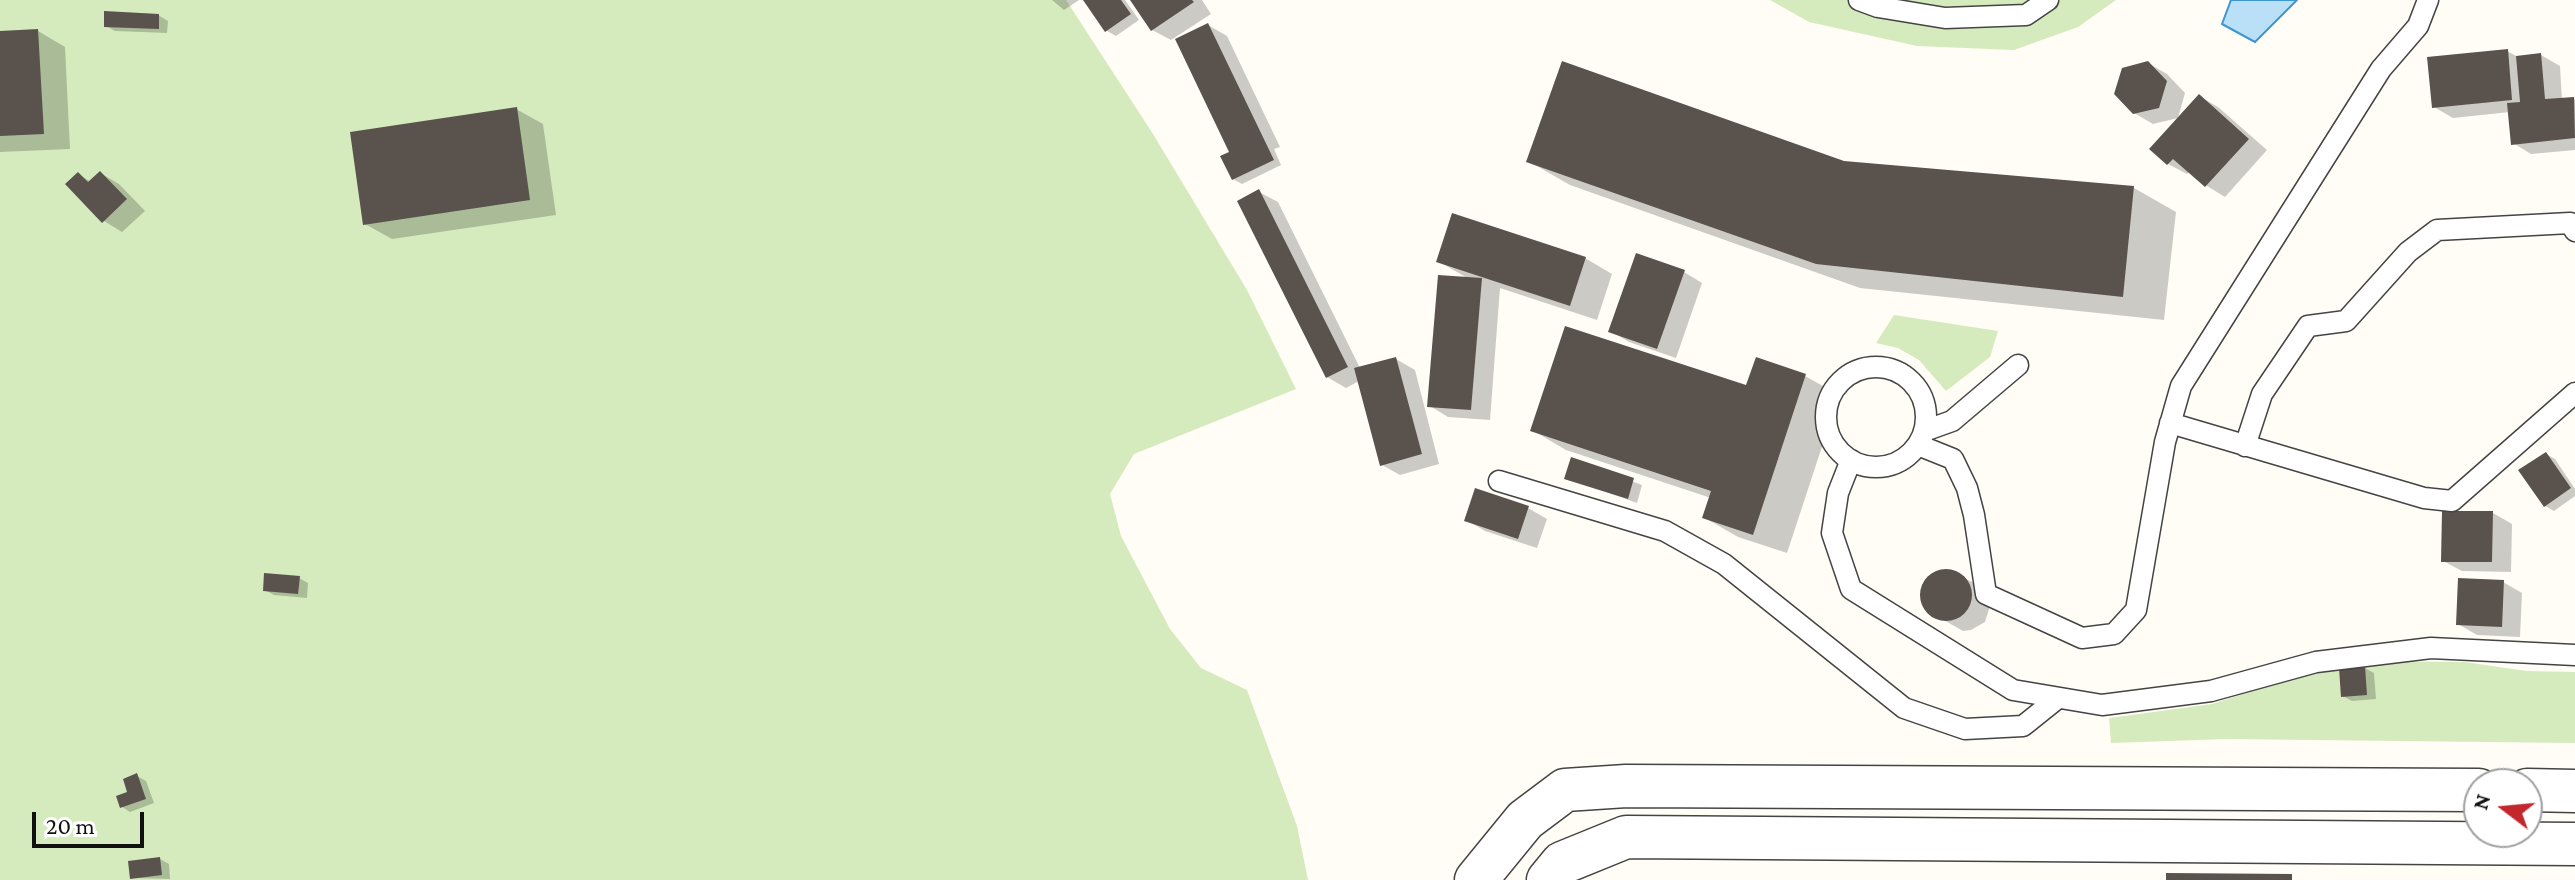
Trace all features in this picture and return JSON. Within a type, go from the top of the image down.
[{"type":"street","points":[[1476,880],[1525,820],[1565,790],[1626,786],[2463,790]]},
{"type":"street","points":[[1981,839],[1982,788]]},
{"type":"street","points":[[2543,790],[2575,791]]},
{"type":"street","points":[[1548,880],[1562,863],[1626,837],[2575,844]]},
{"type":"lane","points":[[1859,0],[1878,7],[1945,18],[2026,15],[2048,0]]},
{"type":"lane","points":[[1921,438],[1953,459],[1967,488],[1986,594],[2082,638],[2114,634],[2136,610],[2165,442],[2181,386],[2381,69],[2418,26],[2428,0]]},
{"type":"lane","points":[[2245,446],[2262,394],[2308,326],[2346,321],[2408,252],[2437,230],[2570,223],[2575,231]]},
{"type":"lane","points":[[1921,438],[1924,403],[1916,387],[1891,369],[1875,367],[1858,370],[1840,382],[1830,397],[1826,417],[1833,445],[1851,460],[1866,467],[1884,467],[1906,458],[1921,438],[1952,421],[2018,365]]},
{"type":"lane","points":[[2170,423],[2424,498],[2452,501],[2575,393]]},
{"type":"lane","points":[[1851,460],[1838,493],[1832,533],[1851,589],[2013,690],[2102,705],[2211,691],[2316,662],[2431,648],[2575,655]]},
{"type":"lane","points":[[1499,481],[1665,531],[1724,564],[1904,708],[1965,729],[2023,726],[2058,698]]},
{"type":"green space","points":[[0,0],[1066,0],[1153,134],[1247,290],[1296,389],[1134,454],[1110,494],[1121,536],[1170,629],[1201,668],[1247,690],[1297,826],[1308,880],[0,880]]},
{"type":"green space","points":[[1770,0],[2116,0],[2078,27],[2014,50],[1917,46],[1809,22]]},
{"type":"green space","points":[[1894,315],[1998,331],[1990,357],[1946,391],[1919,360],[1898,348],[1876,343]]},
{"type":"green space","points":[[2347,661],[2464,662],[2527,671],[2575,672],[2575,743],[2226,739],[2111,743],[2109,718],[2212,704]]},
{"type":"water","points":[[2231,0],[2297,0],[2255,42],[2222,24]]},
{"type":"building","points":[[1083,0],[1121,0],[1131,14],[1105,32]]},
{"type":"building","points":[[1130,0],[1192,0],[1194,2],[1151,31]]},
{"type":"building","points":[[104,11],[159,14],[159,29],[104,27]]},
{"type":"building","points":[[1208,23],[1274,160],[1232,180],[1220,156],[1229,152],[1175,39]]},
{"type":"building","points":[[38,29],[44,134],[0,136],[0,31]]},
{"type":"building","points":[[2508,49],[2512,100],[2432,108],[2427,57]]},
{"type":"building","points":[[2541,53],[2545,99],[2574,97],[2575,138],[2511,145],[2507,103],[2520,102],[2516,56]]},
{"type":"building","points":[[1562,61],[1844,161],[2134,186],[2123,297],[1816,264],[1526,162]]},
{"type":"building","points":[[2148,61],[2167,81],[2159,108],[2133,114],[2114,94],[2122,68]]},
{"type":"building","points":[[2199,94],[2249,139],[2205,187],[2173,159],[2167,165],[2149,149]]},
{"type":"building","points":[[517,107],[530,200],[363,225],[350,132]]},
{"type":"building","points":[[100,171],[127,199],[102,223],[65,184],[78,172],[88,182]]},
{"type":"building","points":[[1259,189],[1348,367],[1326,378],[1237,201]]},
{"type":"building","points":[[1452,213],[1586,257],[1570,306],[1436,262]]},
{"type":"building","points":[[1636,253],[1685,270],[1657,349],[1608,332]]},
{"type":"building","points":[[1438,275],[1482,278],[1471,410],[1427,407]]},
{"type":"building","points":[[1565,326],[1746,385],[1756,357],[1806,374],[1753,535],[1702,518],[1711,491],[1530,431]]},
{"type":"building","points":[[1396,357],[1422,454],[1380,466],[1354,368]]},
{"type":"building","points":[[2546,452],[2571,488],[2544,507],[2518,470]]},
{"type":"building","points":[[1571,457],[1634,478],[1628,499],[1564,479]]},
{"type":"building","points":[[1475,488],[1529,506],[1518,539],[1464,521]]},
{"type":"building","points":[[2442,511],[2493,511],[2492,562],[2441,562]]},
{"type":"building","points":[[1946,569],[1964,577],[1972,595],[1964,613],[1946,621],[1928,613],[1920,595],[1928,577]]},
{"type":"building","points":[[264,573],[300,576],[298,594],[263,591]]},
{"type":"building","points":[[2458,578],[2504,580],[2502,627],[2456,625]]},
{"type":"building","points":[[2365,666],[2367,695],[2341,697],[2339,668]]},
{"type":"building","points":[[137,773],[146,799],[120,808],[116,796],[127,792],[123,779]]},
{"type":"building","points":[[160,857],[162,875],[130,879],[128,861]]},
{"type":"building","points":[[2166,873],[2292,874],[2292,880],[2166,880]]}]
